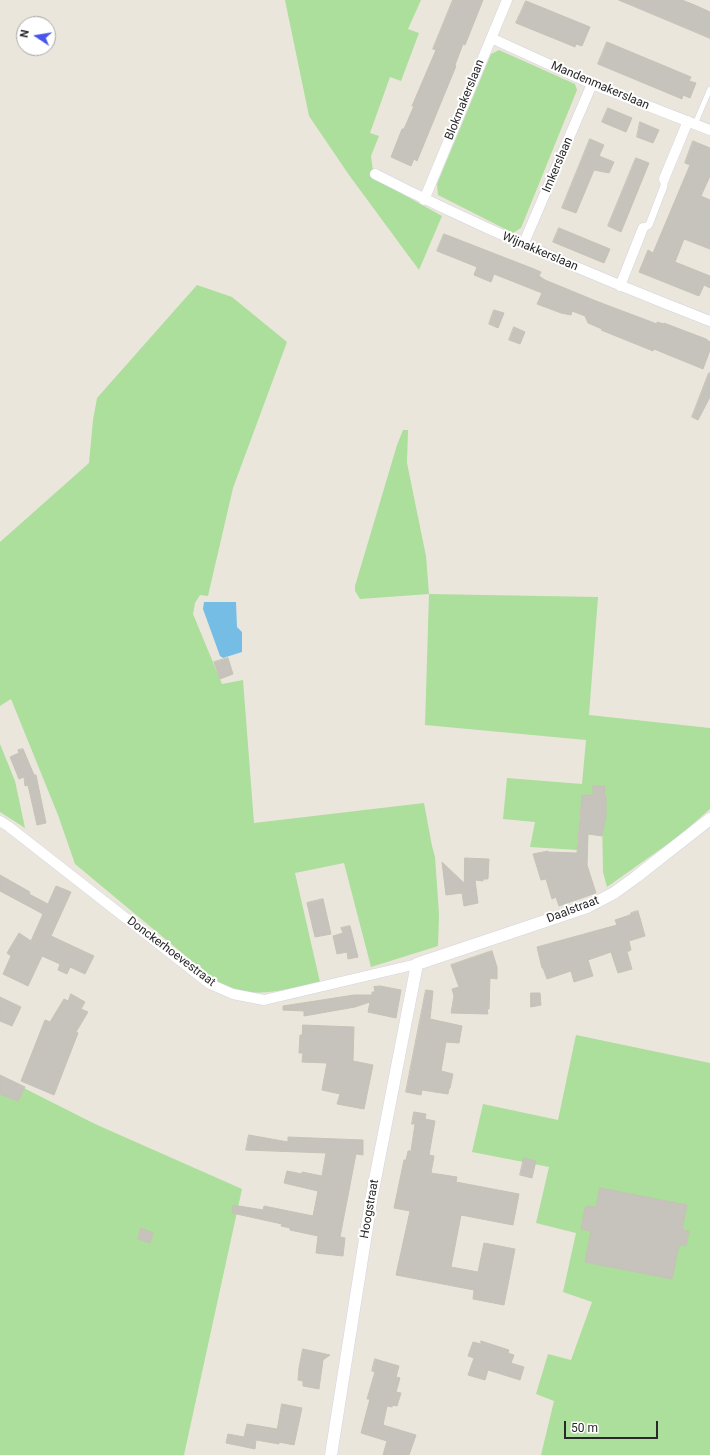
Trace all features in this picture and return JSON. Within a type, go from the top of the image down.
[{"type":"street","name":"Blokmakerslaan","points":[[424,200],[506,0]]},
{"type":"street","name":"Mandenmakerslaan","points":[[491,38],[592,84],[710,130]]},
{"type":"street","name":"Imkerslaan","points":[[523,245],[592,84]]},
{"type":"street","points":[[620,286],[643,228],[649,225],[664,186],[664,179],[692,123]]},
{"type":"street","name":"Wijnakkerslaan","points":[[375,174],[424,200],[523,245],[620,286],[710,321]]},
{"type":"street","name":"Daalstraat","points":[[417,964],[587,907],[614,893],[710,819]]},
{"type":"street","name":"Donckerhoevestraat","points":[[0,821],[210,984],[233,994],[264,1000],[417,964]]},
{"type":"street","name":"Hoogstraat","points":[[331,1455],[372,1195],[417,964]]},
{"type":"lane","points":[[692,123],[710,89]]},
{"type":"green space","points":[[285,0],[421,0],[408,29],[419,33],[401,81],[390,77],[370,133],[379,136],[371,156],[374,178],[442,216],[419,270],[349,175],[309,116]]},
{"type":"green space","points":[[499,50],[575,84],[577,90],[521,228],[513,233],[438,195],[437,184],[491,54]]},
{"type":"green space","points":[[197,285],[232,297],[287,342],[233,488],[208,596],[200,595],[195,603],[193,614],[222,684],[243,680],[254,823],[424,803],[435,857],[439,914],[438,946],[371,967],[344,863],[295,873],[320,982],[280,991],[244,991],[231,988],[217,982],[75,864],[58,815],[11,699],[0,706],[0,542],[89,463],[93,420],[97,398]]},
{"type":"green space","points":[[403,430],[408,430],[407,463],[426,556],[429,594],[360,599],[355,591],[355,586],[397,445]]},
{"type":"green space","points":[[429,594],[598,597],[589,715],[710,728],[710,809],[679,836],[607,887],[603,872],[602,818],[580,815],[577,850],[530,847],[535,822],[503,819],[507,778],[582,784],[586,740],[425,725]]},
{"type":"green space","points":[[0,744],[15,781],[25,828],[0,812]]},
{"type":"green space","points":[[576,1035],[710,1063],[710,1455],[541,1455],[554,1401],[536,1394],[548,1354],[571,1360],[592,1302],[563,1292],[576,1233],[536,1223],[549,1167],[472,1152],[483,1104],[558,1120]]},
{"type":"green space","points":[[0,1076],[95,1124],[242,1189],[184,1455],[0,1455]]},
{"type":"water","points":[[204,602],[236,602],[237,627],[242,632],[242,652],[223,658],[220,656],[203,609]]},
{"type":"building","points":[[453,0],[483,0],[465,45],[463,44],[455,65],[456,66],[417,161],[414,159],[411,166],[391,157],[402,129],[404,129],[414,106],[412,106],[436,50],[433,49]]},
{"type":"building","points":[[619,0],[682,0],[697,6],[710,12],[710,38]]},
{"type":"building","points":[[526,1],[590,27],[582,46],[576,44],[575,47],[516,23]]},
{"type":"building","points":[[607,42],[691,77],[689,81],[696,83],[690,98],[683,95],[682,99],[598,64]]},
{"type":"building","points":[[608,108],[632,118],[626,132],[602,122]]},
{"type":"building","points":[[640,122],[659,130],[653,143],[637,137]]},
{"type":"building","points":[[590,139],[604,145],[599,156],[614,162],[609,173],[594,170],[576,213],[562,208]]},
{"type":"building","points":[[693,141],[710,148],[710,176],[701,196],[710,200],[710,249],[684,239],[675,262],[710,276],[710,288],[704,285],[699,296],[639,272],[648,250],[653,253],[690,165],[685,163]]},
{"type":"building","points":[[636,158],[649,163],[621,232],[608,226]]},
{"type":"building","points":[[559,228],[610,249],[604,263],[553,242]]},
{"type":"building","points":[[444,234],[541,272],[539,276],[545,280],[596,301],[657,324],[657,322],[664,323],[706,339],[710,342],[710,350],[703,369],[601,330],[602,329],[588,323],[585,316],[572,311],[571,315],[561,313],[537,304],[542,293],[494,274],[491,282],[474,275],[477,267],[437,251]]},
{"type":"building","points":[[494,310],[504,313],[498,328],[489,324]]},
{"type":"building","points":[[514,327],[525,332],[520,344],[509,340]]},
{"type":"building","points":[[709,373],[710,397],[698,420],[692,417]]},
{"type":"building","points":[[228,658],[233,674],[220,679],[214,662]]},
{"type":"building","points":[[23,749],[34,775],[36,775],[46,823],[37,825],[28,785],[25,786],[24,777],[19,779],[10,757],[19,753],[18,750]]},
{"type":"building","points":[[593,786],[605,786],[604,796],[606,796],[606,815],[602,836],[588,834],[587,865],[596,893],[559,906],[556,897],[552,899],[546,879],[541,880],[533,854],[548,851],[577,853],[582,795],[593,795]]},
{"type":"building","points":[[465,858],[489,859],[488,879],[483,879],[483,881],[475,880],[478,903],[464,906],[462,893],[446,895],[442,862],[464,883]]},
{"type":"building","points":[[0,875],[30,892],[29,894],[48,904],[56,886],[71,892],[51,936],[94,956],[85,974],[70,967],[67,974],[58,970],[60,964],[42,956],[28,986],[3,974],[11,956],[7,953],[19,933],[31,941],[43,914],[0,891]]},
{"type":"building","points":[[323,899],[331,934],[315,937],[307,903]]},
{"type":"building","points":[[638,911],[645,936],[629,941],[631,950],[627,952],[632,969],[618,973],[611,952],[588,960],[593,976],[574,982],[571,971],[547,979],[542,968],[537,947],[617,925],[615,920]]},
{"type":"building","points":[[350,926],[358,957],[348,959],[347,952],[337,954],[333,936],[343,933],[341,928]]},
{"type":"building","points":[[492,951],[497,967],[497,979],[490,978],[489,1009],[487,1009],[488,1014],[451,1013],[454,996],[452,989],[459,987],[451,965]]},
{"type":"building","points":[[380,986],[401,990],[396,1018],[368,1012],[370,1002],[355,1007],[304,1016],[304,1011],[283,1010],[283,1006],[354,995],[372,995],[372,992],[375,992],[374,987]]},
{"type":"building","points":[[426,990],[433,991],[430,1019],[462,1026],[459,1043],[446,1042],[441,1071],[453,1074],[448,1094],[422,1090],[421,1095],[406,1092]]},
{"type":"building","points":[[531,993],[540,993],[541,1005],[531,1007]]},
{"type":"building","points":[[71,994],[85,1002],[81,1009],[88,1012],[76,1032],[78,1033],[54,1095],[21,1081],[45,1020],[50,1022],[64,999],[68,1001]]},
{"type":"building","points":[[0,997],[21,1007],[12,1026],[0,1021]]},
{"type":"building","points":[[303,1025],[354,1027],[353,1061],[373,1065],[364,1109],[337,1104],[340,1094],[322,1090],[327,1063],[302,1062],[303,1053],[299,1053],[300,1035],[302,1035]]},
{"type":"building","points":[[0,1075],[25,1087],[18,1101],[0,1094]]},
{"type":"building","points":[[414,1112],[426,1114],[425,1119],[435,1121],[429,1155],[434,1156],[431,1173],[457,1177],[456,1182],[519,1194],[513,1225],[461,1215],[451,1267],[478,1272],[484,1243],[515,1249],[504,1305],[473,1299],[474,1290],[396,1275],[410,1211],[394,1208],[404,1160],[406,1160],[408,1151],[411,1151],[415,1124],[412,1124]]},
{"type":"building","points":[[249,1135],[288,1142],[288,1137],[363,1140],[363,1155],[356,1154],[340,1237],[345,1238],[343,1256],[316,1253],[318,1236],[290,1230],[290,1228],[281,1226],[282,1224],[232,1213],[233,1205],[263,1210],[264,1206],[313,1216],[318,1191],[284,1183],[287,1171],[322,1176],[326,1153],[246,1150]]},
{"type":"building","points":[[524,1158],[536,1161],[532,1178],[520,1175]]},
{"type":"building","points":[[600,1188],[687,1205],[682,1230],[689,1231],[686,1246],[679,1245],[672,1279],[585,1262],[591,1231],[581,1229],[585,1207],[596,1207]]},
{"type":"building","points":[[141,1228],[153,1233],[150,1243],[138,1239]]},
{"type":"building","points":[[481,1341],[509,1350],[508,1353],[514,1355],[511,1363],[524,1367],[520,1380],[488,1370],[485,1380],[468,1375],[474,1358],[468,1356],[473,1342],[481,1344]]},
{"type":"building","points":[[303,1349],[330,1355],[323,1360],[319,1389],[303,1386],[303,1381],[298,1380]]},
{"type":"building","points":[[375,1359],[399,1366],[396,1377],[400,1378],[396,1392],[401,1393],[397,1406],[387,1406],[383,1425],[416,1435],[409,1455],[383,1455],[387,1441],[361,1433],[370,1399],[367,1399],[375,1372],[372,1371]]},
{"type":"building","points":[[282,1404],[302,1408],[294,1445],[256,1440],[255,1449],[226,1443],[228,1434],[244,1437],[247,1424],[277,1429]]}]
